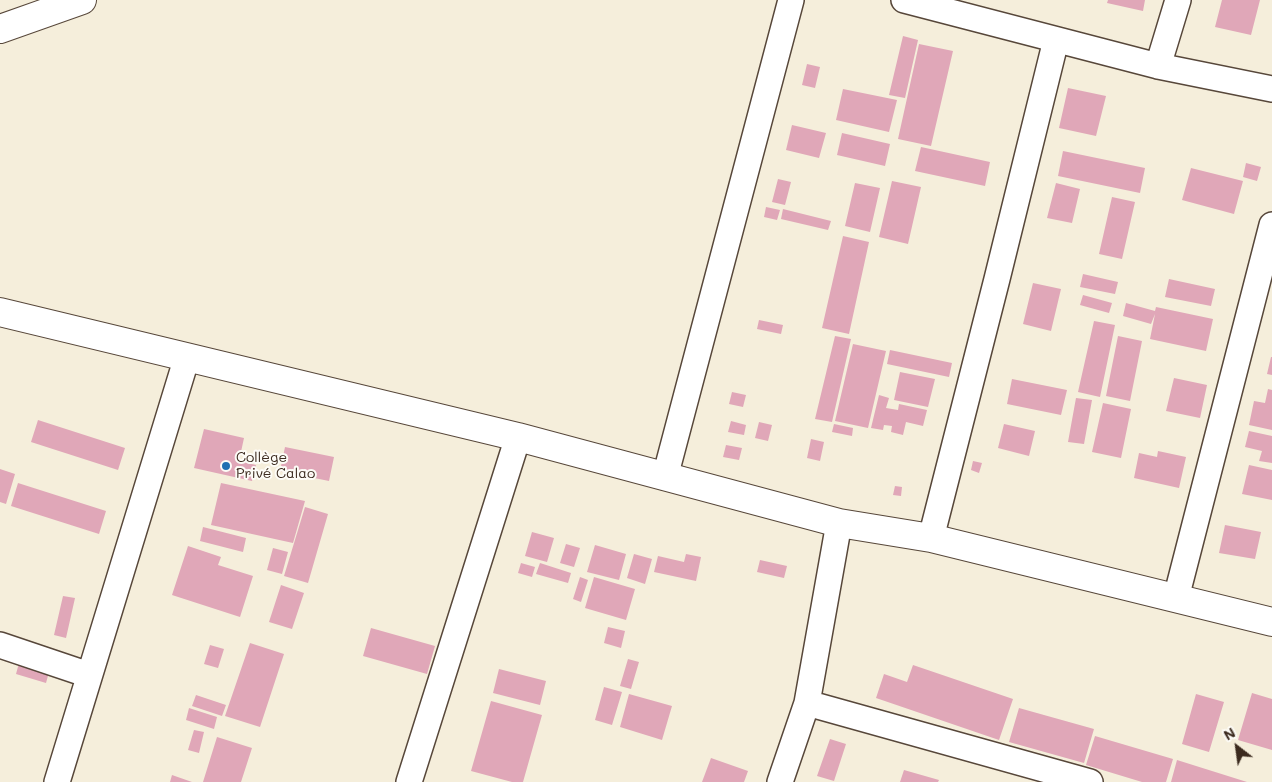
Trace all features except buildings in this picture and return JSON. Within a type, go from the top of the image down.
[{"type":"main road","points":[[0,29],[82,0]]},
{"type":"main road","points":[[0,312],[518,437],[839,523],[931,538],[1272,622]]},
{"type":"street","points":[[665,477],[791,0]]},
{"type":"street","points":[[904,0],[1158,66],[1272,89]]},
{"type":"street","points":[[1158,66],[1178,0]]},
{"type":"street","points":[[931,538],[1056,40]]},
{"type":"street","points":[[1176,598],[1272,225]]},
{"type":"street","points":[[57,782],[187,357]]},
{"type":"street","points":[[409,782],[518,437]]},
{"type":"street","points":[[780,782],[807,703],[839,523]]},
{"type":"street","points":[[0,645],[89,675]]},
{"type":"street","points":[[807,703],[1090,782]]},
{"type":"place","name":"Collège Privé Calao","points":[[226,466]]}]
